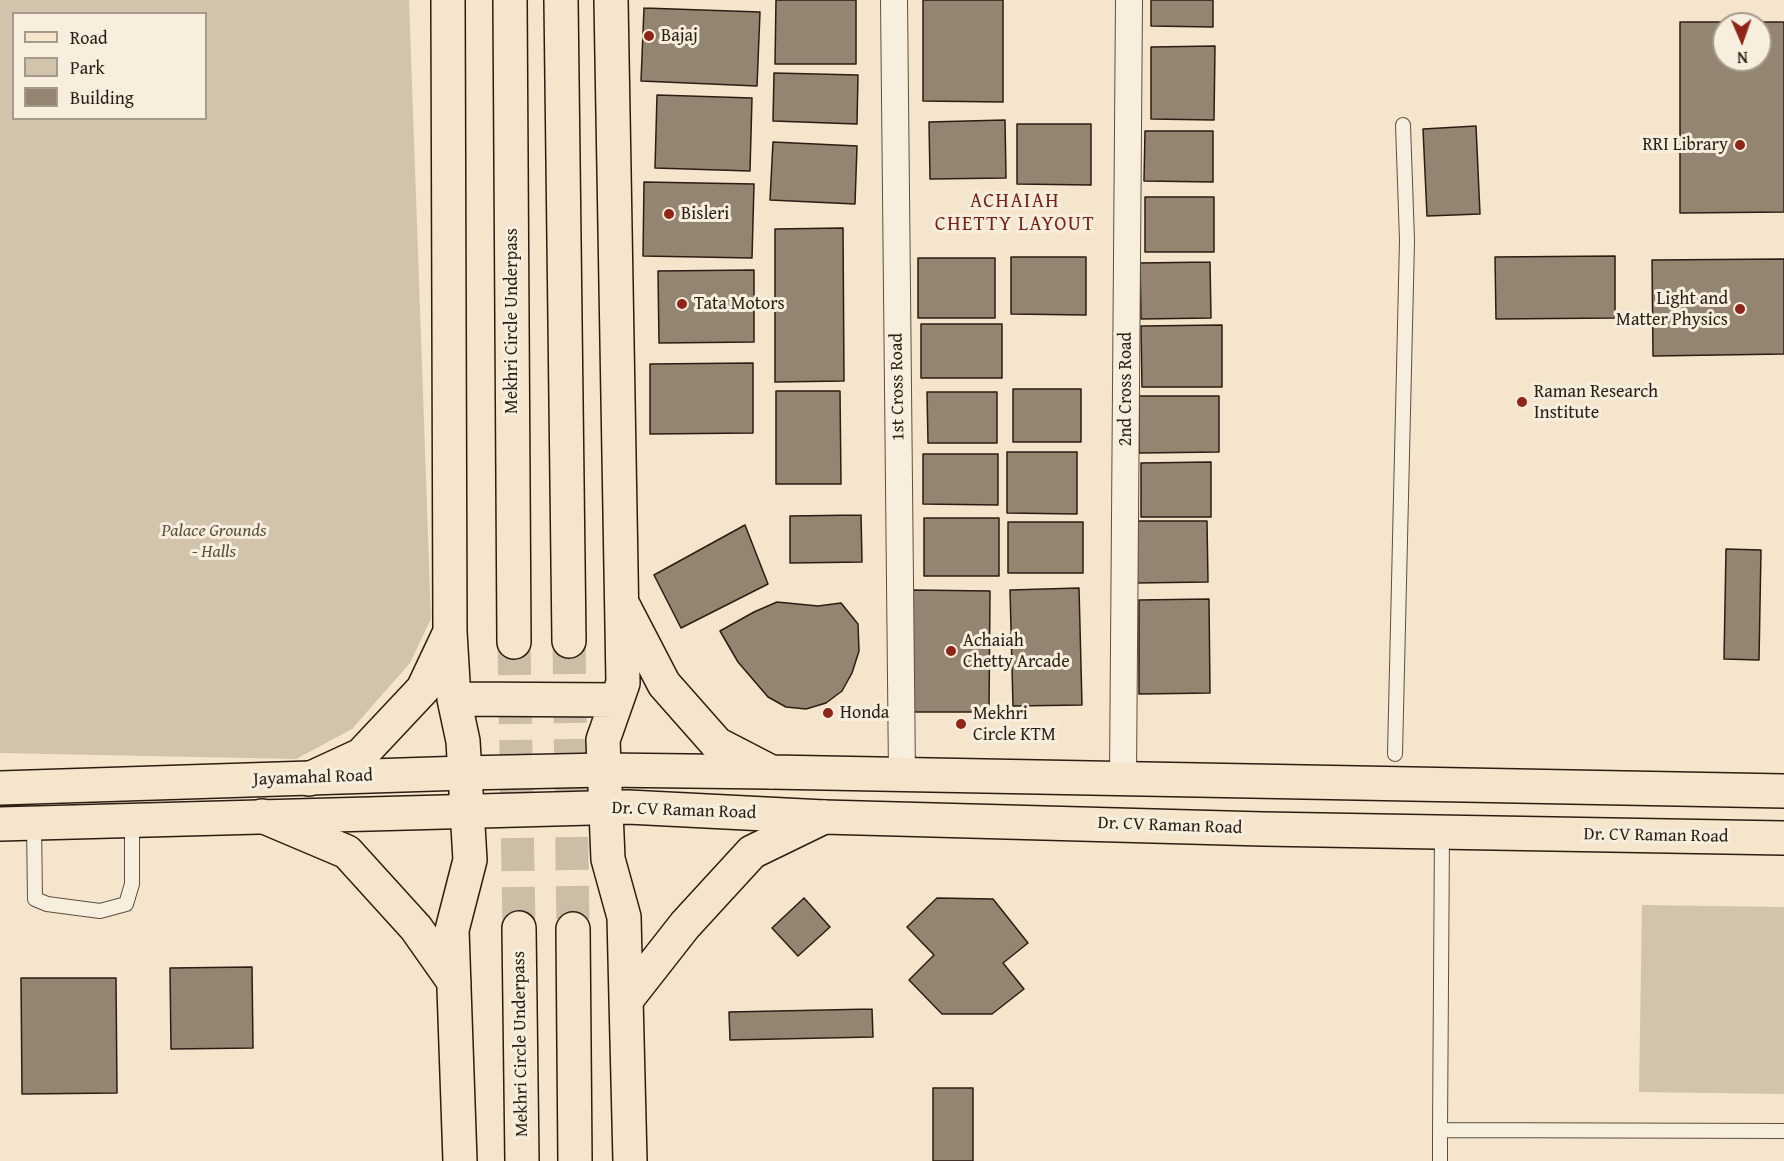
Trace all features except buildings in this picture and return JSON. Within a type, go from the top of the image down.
[{"type":"main road","points":[[448,0],[450,632],[454,699],[463,741],[470,860],[452,930],[460,1161]]},
{"type":"main road","name":"Mekhri Circle Underpass","points":[[510,0],[514,642]]},
{"type":"main road","points":[[561,0],[569,641]]},
{"type":"main road","points":[[611,0],[623,683],[603,740],[615,771],[605,807],[608,859],[624,917],[630,1161]]},
{"type":"main road","points":[[622,603],[664,684],[717,744],[771,771]]},
{"type":"main road","points":[[309,779],[361,755],[423,689],[450,632]]},
{"type":"main road","points":[[454,699],[617,700]]},
{"type":"main road","points":[[615,771],[771,771],[1123,777],[1784,791]]},
{"type":"main road","name":"Jayamahal Road","points":[[0,788],[465,773],[615,771]]},
{"type":"main road","name":"Dr. CV Raman Road","points":[[556,809],[628,807],[824,817],[1442,833],[1784,838]]},
{"type":"main road","name":"Jayamahal Road","points":[[0,824],[556,809]]},
{"type":"main road","points":[[262,816],[347,852],[416,928],[454,982]]},
{"type":"main road","points":[[627,999],[685,925],[752,852],[824,817]]},
{"type":"main road","name":"Mekhri Circle Underpass","points":[[519,927],[522,1161]]},
{"type":"main road","points":[[573,929],[574,1161]]},
{"type":"street","name":"1st Cross Road","points":[[894,0],[902,775]]},
{"type":"street","name":"2nd Cross Road","points":[[1123,777],[1129,0]]},
{"type":"lane","points":[[1395,754],[1407,252],[1403,125]]},
{"type":"lane","points":[[34,823],[35,899],[47,904],[100,911],[126,904],[132,884],[132,820]]},
{"type":"lane","points":[[1440,1161],[1442,833]]},
{"type":"lane","points":[[1440,1130],[1784,1131]]},
{"type":"green space","name":"Palace Grounds - Halls","points":[[0,0],[409,0],[431,619],[410,663],[352,729],[296,759],[0,753]]},
{"type":"green space","points":[[1642,905],[1784,907],[1784,1094],[1639,1092]]},
{"type":"tunnel","points":[[569,641],[573,929]]},
{"type":"tunnel","points":[[514,642],[519,928]]},
{"type":"place","name":"Bajaj","points":[[649,36]]},
{"type":"place","name":"RRI Library","points":[[1740,145]]},
{"type":"place","name":"Bisleri","points":[[669,214]]},
{"type":"place","name":"Tata Motors","points":[[682,304]]},
{"type":"place","name":"Light and Matter Physics","points":[[1740,309]]},
{"type":"place","name":"Raman Research Institute","points":[[1522,402]]},
{"type":"place","name":"Achaiah Chetty Arcade","points":[[951,651]]},
{"type":"place","name":"Honda","points":[[828,713]]},
{"type":"place","name":"Mekhri Circle KTM","points":[[961,724]]},
{"type":"district","name":"ACHAIAH CHETTY LAYOUT","points":[[1015,214]]}]
